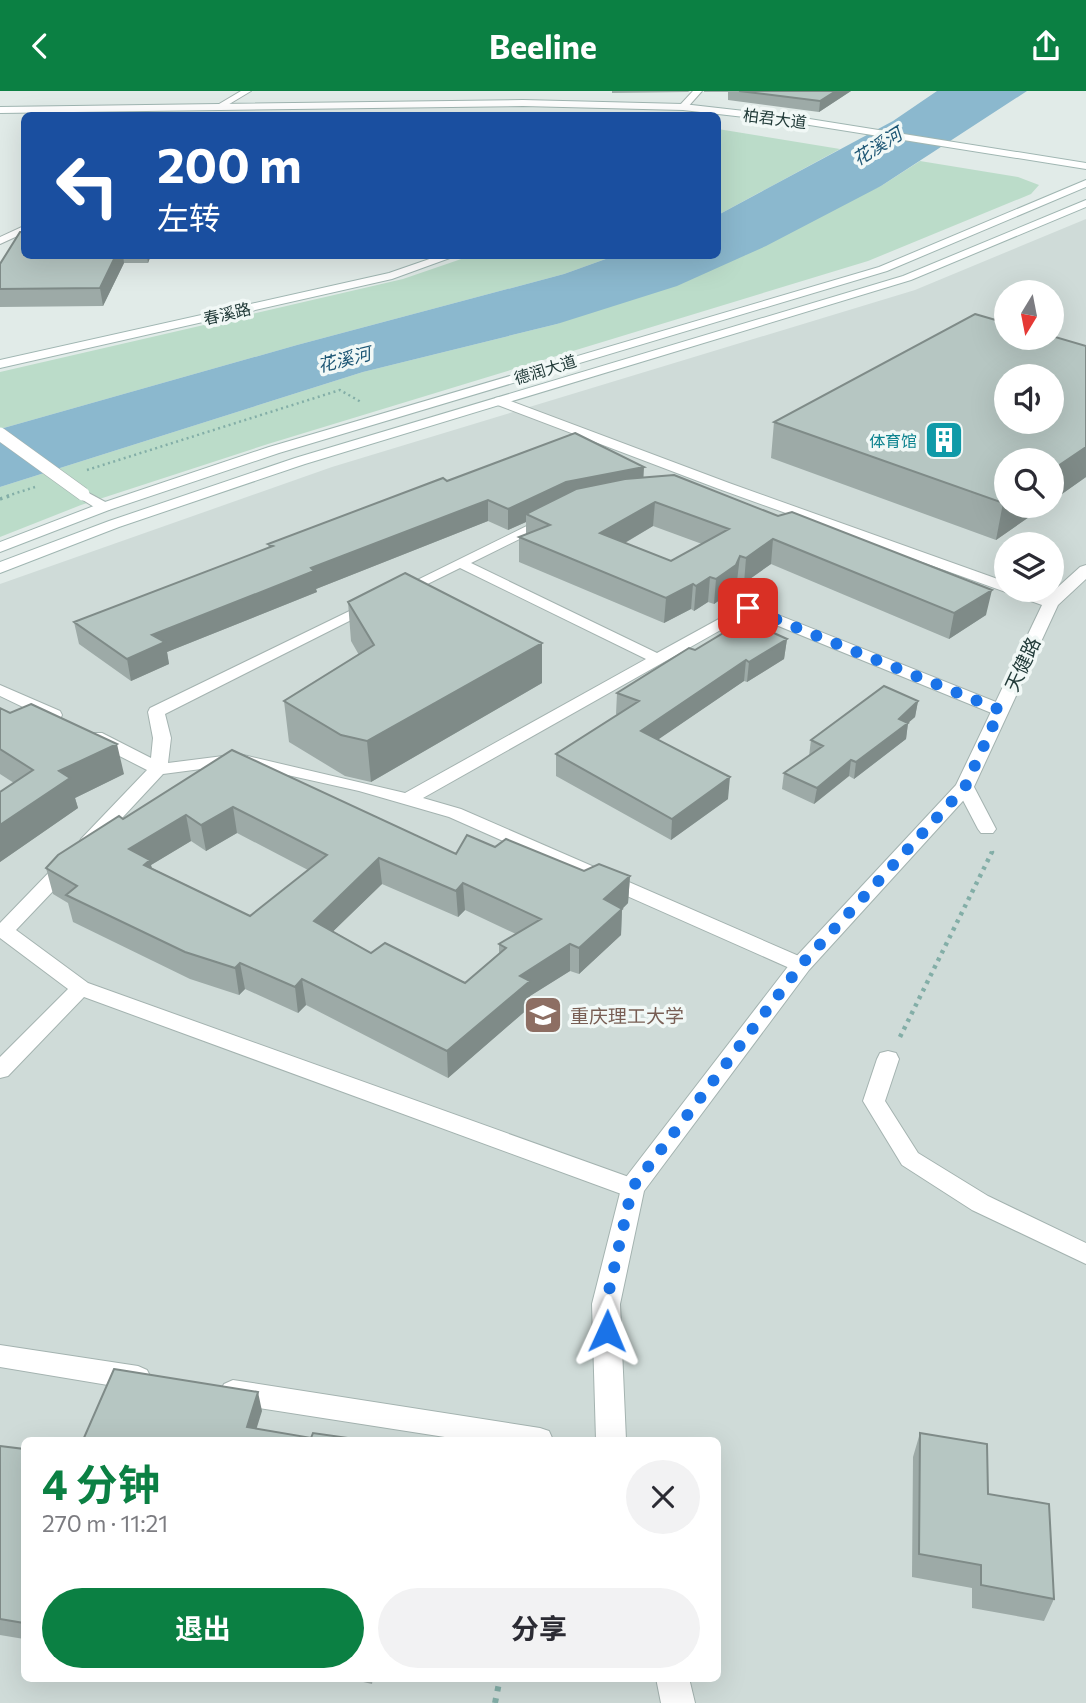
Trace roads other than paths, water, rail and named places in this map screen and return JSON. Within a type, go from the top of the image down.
[{"type":"main road","points":[[218,107],[247,91]]},
{"type":"main road","points":[[683,107],[698,91]]},
{"type":"main road","name":"柏君大道","points":[[0,110],[600,103],[683,107],[797,120],[1086,166]]},
{"type":"main road","points":[[0,119],[21,118]]},
{"type":"main road","name":"柏君大道","points":[[721,121],[785,128],[1086,177]]},
{"type":"main road","name":"德润大道","points":[[0,547],[104,507],[274,450],[883,269],[1086,183]]},
{"type":"main road","name":"德润大道","points":[[0,568],[114,524],[300,461],[907,278],[1086,203]]},
{"type":"main road","points":[[0,241],[21,230]]},
{"type":"main road","name":"春溪路","points":[[0,364],[392,276],[441,259]]},
{"type":"main road","points":[[500,401],[724,486],[994,583]]},
{"type":"main road","points":[[0,435],[104,507]]},
{"type":"main road","name":"天健路","points":[[611,1437],[606,1304],[632,1188],[801,965],[965,787],[1051,603],[1086,570]]},
{"type":"main road","points":[[673,1682],[678,1703]]},
{"type":"lane","points":[[686,490],[724,486]]},
{"type":"lane","points":[[559,514],[156,712],[162,738],[158,769],[4,931],[81,988],[632,1188]]},
{"type":"lane","points":[[460,563],[657,659]]},
{"type":"lane","points":[[405,801],[748,608],[1000,710]]},
{"type":"lane","points":[[0,690],[158,769],[239,759],[363,787],[455,813],[801,965]]},
{"type":"lane","points":[[965,787],[988,829]]},
{"type":"lane","points":[[0,1070],[81,988]]},
{"type":"lane","points":[[888,1059],[874,1101],[910,1159],[980,1203],[1086,1254]]},
{"type":"lane","points":[[0,1356],[162,1381]]},
{"type":"lane","points":[[202,1388],[520,1437]]},
{"type":"water","name":"花溪河","points":[[937,91],[1027,91],[881,186],[766,246],[677,286],[557,324],[363,372],[0,487],[0,429],[297,345],[564,274],[606,259],[721,259],[721,213],[893,121]]},
{"type":"place","name":"体育馆","points":[[944,440]]},
{"type":"place","name":"重庆理工大学","points":[[543,1015]]}]
